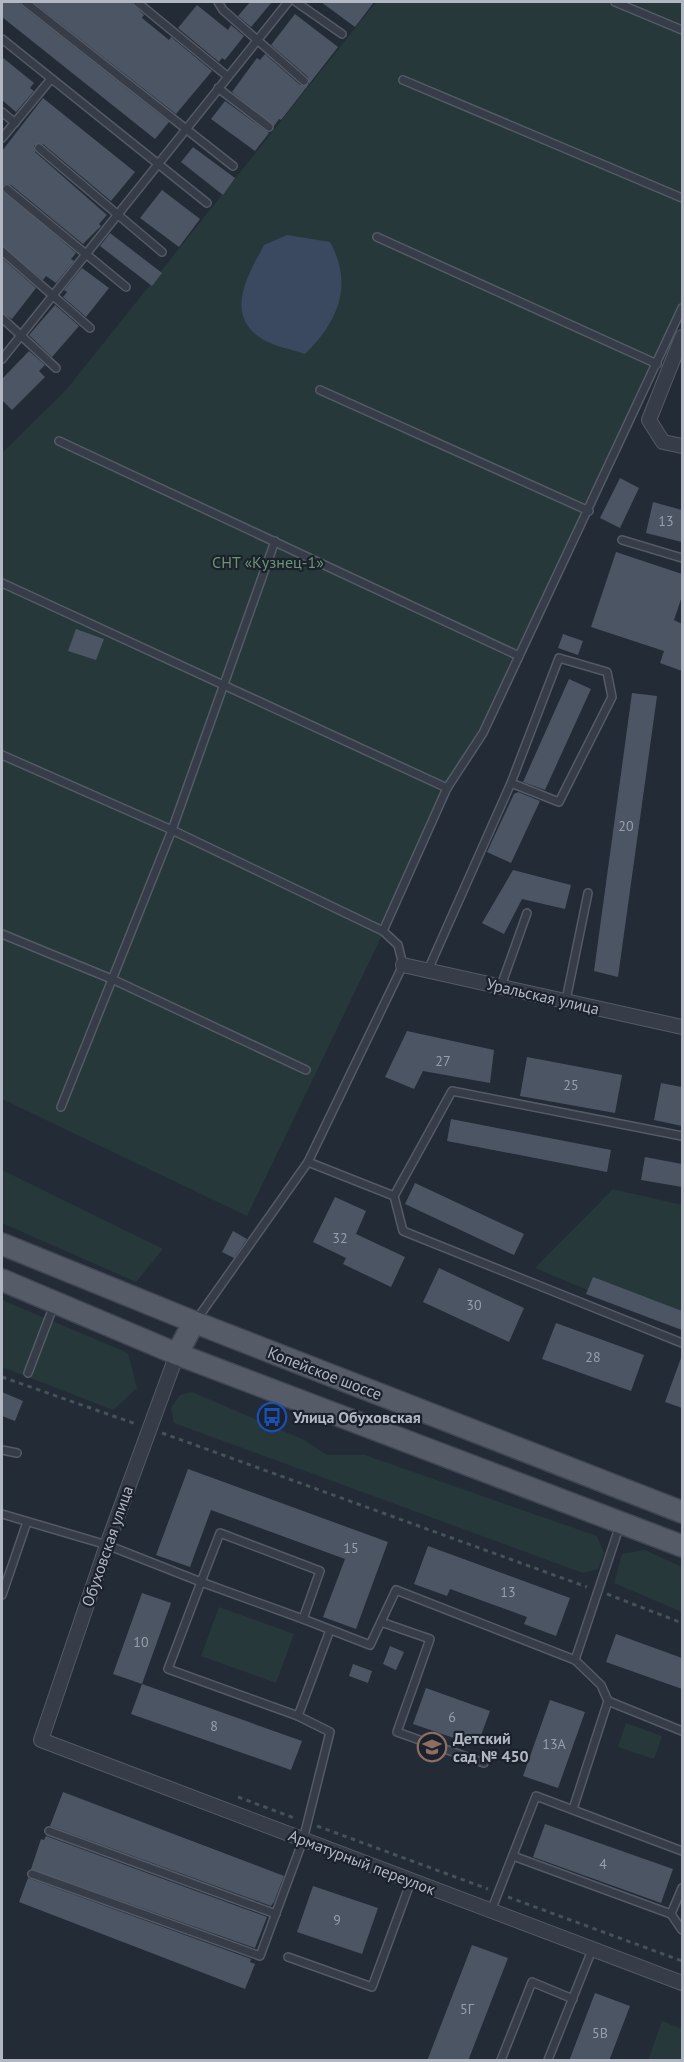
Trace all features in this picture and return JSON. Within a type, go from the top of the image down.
[{"type":"main road","name":"Копейское шоссе","points":[[2,1244],[194,1323],[682,1512]]},
{"type":"main road","points":[[2,1280],[177,1354],[682,1546]]},
{"type":"main road","points":[[177,1354],[194,1323]]},
{"type":"street","points":[[682,337],[650,420],[663,442],[682,446]]},
{"type":"street","name":"Уральская улица","points":[[403,965],[682,1027]]},
{"type":"street","name":"Обуховская улица","points":[[41,1740],[107,1545],[177,1354]]},
{"type":"street","name":"Арматурный переулок","points":[[41,1740],[682,1983]]},
{"type":"lane","points":[[25,2],[233,166]]},
{"type":"lane","points":[[137,2],[228,76]]},
{"type":"lane","points":[[218,2],[223,10],[304,81]]},
{"type":"lane","points":[[2,359],[288,2]]},
{"type":"lane","points":[[296,2],[342,34]]},
{"type":"lane","points":[[615,2],[682,30]]},
{"type":"lane","points":[[2,39],[156,166],[207,203]]},
{"type":"lane","points":[[2,138],[51,79]]},
{"type":"lane","points":[[403,80],[682,198]]},
{"type":"lane","points":[[218,88],[269,127]]},
{"type":"lane","points":[[2,112],[15,123]]},
{"type":"lane","points":[[39,148],[162,252]]},
{"type":"lane","points":[[7,189],[126,287]]},
{"type":"lane","points":[[377,237],[657,364]]},
{"type":"lane","points":[[2,250],[90,328]]},
{"type":"lane","points":[[383,931],[447,788],[483,733],[589,511],[682,308]]},
{"type":"lane","points":[[2,318],[56,368]]},
{"type":"lane","points":[[320,390],[589,511]]},
{"type":"lane","points":[[59,441],[519,656]]},
{"type":"lane","points":[[622,540],[682,558]]},
{"type":"lane","points":[[62,1107],[172,830],[275,541]]},
{"type":"lane","points":[[2,583],[447,788]]},
{"type":"lane","points":[[428,970],[511,783],[559,658],[607,672],[612,697],[559,802],[511,783]]},
{"type":"lane","points":[[2,755],[172,830],[383,931],[398,945],[403,965],[308,1162],[194,1323]]},
{"type":"lane","points":[[566,1000],[588,893]]},
{"type":"lane","points":[[501,986],[527,913]]},
{"type":"lane","points":[[2,934],[114,980],[306,1070]]},
{"type":"lane","points":[[682,1136],[452,1091],[393,1196],[403,1231],[682,1344]]},
{"type":"lane","points":[[308,1162],[393,1196]]},
{"type":"lane","points":[[28,1373],[55,1303]]},
{"type":"lane","points":[[2,1450],[17,1453]]},
{"type":"lane","points":[[2,1515],[107,1545],[370,1645],[396,1590],[575,1660],[601,1685],[608,1701],[573,1809]]},
{"type":"lane","points":[[2,1595],[27,1522]]},
{"type":"lane","points":[[575,1660],[600,1592],[621,1523]]},
{"type":"lane","points":[[32,1874],[260,1956],[303,1840],[330,1732],[298,1716],[168,1669],[220,1533],[320,1571],[303,1619]]},
{"type":"lane","points":[[381,1622],[430,1640],[397,1732],[484,1762]]},
{"type":"lane","points":[[298,1716],[330,1630]]},
{"type":"lane","points":[[608,1701],[682,1731]]},
{"type":"lane","points":[[491,1911],[536,1796],[682,1851]]},
{"type":"lane","points":[[49,1831],[276,1914]]},
{"type":"lane","points":[[513,1856],[671,1914],[682,1930]]},
{"type":"lane","points":[[288,1957],[372,1987],[411,1881]]},
{"type":"lane","points":[[671,1914],[682,1888]]},
{"type":"lane","points":[[548,2061],[592,1950]]},
{"type":"lane","points":[[501,2061],[532,1982],[573,1999]]},
{"type":"path","points":[[2,1377],[682,1623]]},
{"type":"path","points":[[231,1794],[682,1961]]},
{"type":"green space","name":"СНТ «Кузнец-1»","points":[[376,2],[682,2],[682,312],[247,1216],[2,1099],[2,453],[66,390]]},
{"type":"green space","points":[[2,1170],[163,1249],[136,1282],[2,1223]]},
{"type":"green space","points":[[613,1189],[682,1205],[682,1330],[535,1268]]},
{"type":"green space","points":[[2,1300],[128,1353],[137,1388],[113,1410],[2,1367]]},
{"type":"green space","points":[[192,1392],[304,1440],[327,1455],[365,1455],[597,1536],[604,1553],[598,1569],[583,1573],[174,1423],[171,1408],[180,1395]]},
{"type":"green space","points":[[645,1550],[682,1567],[682,1612],[614,1583],[622,1554]]},
{"type":"green space","points":[[219,1607],[294,1634],[276,1683],[201,1656]]},
{"type":"green space","points":[[626,1723],[662,1736],[654,1759],[618,1747]]},
{"type":"green space","points":[[662,2021],[682,2029],[682,2060],[648,2060]]},
{"type":"water","points":[[287,235],[330,242],[341,273],[339,302],[334,316],[317,342],[305,354],[274,345],[258,336],[248,326],[241,304],[247,280],[264,245]]},
{"type":"building","points":[[2,2],[19,2],[169,122],[155,139],[2,17]]},
{"type":"building","points":[[33,2],[131,2],[144,15],[142,18],[169,40],[171,37],[212,71],[176,114]]},
{"type":"building","points":[[250,2],[272,2],[251,27],[238,16]]},
{"type":"building","points":[[321,2],[374,2],[355,27]]},
{"type":"building","points":[[197,5],[228,30],[231,25],[244,36],[225,60],[222,58],[219,62],[178,28]]},
{"type":"building","points":[[295,14],[338,47],[281,120],[279,119],[274,126],[232,92],[257,58],[260,60],[265,54],[300,85],[309,84],[308,77],[271,45]]},
{"type":"building","points":[[2,57],[34,83],[30,88],[34,91],[16,112],[2,100]]},
{"type":"building","points":[[43,98],[135,172],[111,201],[43,144],[34,145],[35,152],[107,215],[99,224],[101,226],[83,244],[11,185],[5,184],[2,188],[2,151]]},
{"type":"building","points":[[225,101],[269,133],[255,151],[211,119]]},
{"type":"building","points":[[193,147],[235,178],[223,195],[181,162]]},
{"type":"building","points":[[2,189],[76,253],[71,259],[74,261],[56,283],[46,276],[43,280],[2,246]]},
{"type":"building","points":[[162,190],[200,219],[179,247],[140,218]]},
{"type":"building","points":[[110,233],[162,273],[152,286],[100,246]]},
{"type":"building","points":[[2,258],[36,288],[12,319],[2,313]]},
{"type":"building","points":[[82,268],[109,288],[86,317],[63,297],[67,292],[64,290]]},
{"type":"building","points":[[55,305],[79,326],[52,357],[29,335]]},
{"type":"building","points":[[29,351],[45,365],[39,371],[45,377],[12,410],[2,400],[2,379]]},
{"type":"building","points":[[620,478],[639,488],[620,528],[600,518]]},
{"type":"building","points":[[653,502],[682,510],[682,542],[646,533]]},
{"type":"building","points":[[616,552],[682,574],[682,596],[674,620],[682,624],[682,671],[660,663],[664,651],[591,627]]},
{"type":"building","points":[[76,629],[104,639],[96,660],[68,651]]},
{"type":"building","points":[[563,634],[583,641],[578,655],[558,648]]},
{"type":"building","points":[[569,679],[591,689],[545,790],[523,782]]},
{"type":"building","points":[[632,693],[657,696],[618,977],[594,971]]},
{"type":"building","points":[[518,792],[540,801],[511,863],[487,852],[514,794]]},
{"type":"building","points":[[513,870],[571,885],[565,909],[522,899],[504,934],[482,923]]},
{"type":"building","points":[[407,1031],[494,1050],[490,1083],[423,1071],[414,1089],[385,1077]]},
{"type":"building","points":[[527,1057],[622,1075],[615,1113],[520,1096]]},
{"type":"building","points":[[661,1083],[682,1087],[682,1126],[654,1120]]},
{"type":"building","points":[[451,1119],[611,1150],[607,1172],[447,1141]]},
{"type":"building","points":[[645,1157],[682,1164],[682,1187],[641,1180]]},
{"type":"building","points":[[415,1183],[524,1234],[514,1255],[405,1204]]},
{"type":"building","points":[[335,1197],[366,1211],[356,1234],[405,1257],[391,1287],[343,1264],[346,1258],[313,1242]]},
{"type":"building","points":[[233,1231],[247,1239],[234,1258],[222,1252]]},
{"type":"building","points":[[439,1268],[524,1308],[509,1342],[423,1302]]},
{"type":"building","points":[[593,1277],[682,1311],[682,1330],[586,1294]]},
{"type":"building","points":[[556,1323],[644,1355],[631,1391],[542,1359]]},
{"type":"building","points":[[682,1358],[682,1408],[665,1402]]},
{"type":"building","points":[[2,1392],[23,1401],[15,1421],[2,1416]]},
{"type":"building","points":[[188,1469],[388,1542],[356,1629],[323,1617],[345,1559],[211,1510],[190,1567],[156,1555]]},
{"type":"building","points":[[428,1546],[570,1598],[556,1636],[524,1624],[527,1617],[450,1589],[447,1596],[414,1584]]},
{"type":"building","points":[[142,1593],[171,1603],[142,1684],[113,1674]]},
{"type":"building","points":[[616,1634],[682,1658],[682,1689],[606,1662]]},
{"type":"building","points":[[390,1646],[404,1652],[396,1670],[383,1664]]},
{"type":"building","points":[[353,1664],[372,1671],[368,1683],[349,1676]]},
{"type":"building","points":[[142,1684],[302,1741],[291,1770],[131,1714]]},
{"type":"building","points":[[426,1688],[490,1711],[477,1746],[413,1724]]},
{"type":"building","points":[[550,1700],[585,1712],[558,1788],[523,1776]]},
{"type":"building","points":[[63,1792],[284,1876],[274,1902],[271,1906],[50,1826]]},
{"type":"building","points":[[545,1824],[673,1869],[661,1903],[533,1857]]},
{"type":"building","points":[[46,1836],[267,1917],[255,1948],[31,1869],[41,1839],[44,1840]]},
{"type":"building","points":[[28,1878],[251,1959],[250,1962],[255,1964],[245,1989],[19,1902]]},
{"type":"building","points":[[313,1886],[378,1908],[362,1954],[297,1932]]},
{"type":"building","points":[[472,1945],[508,1958],[468,2061],[427,2061]]},
{"type":"building","points":[[595,1993],[630,2006],[609,2061],[569,2061]]},
{"type":"place","name":"Улица Обуховская","points":[[272,1417]]},
{"type":"place","name":"Детский сад № 450","points":[[432,1747]]}]
